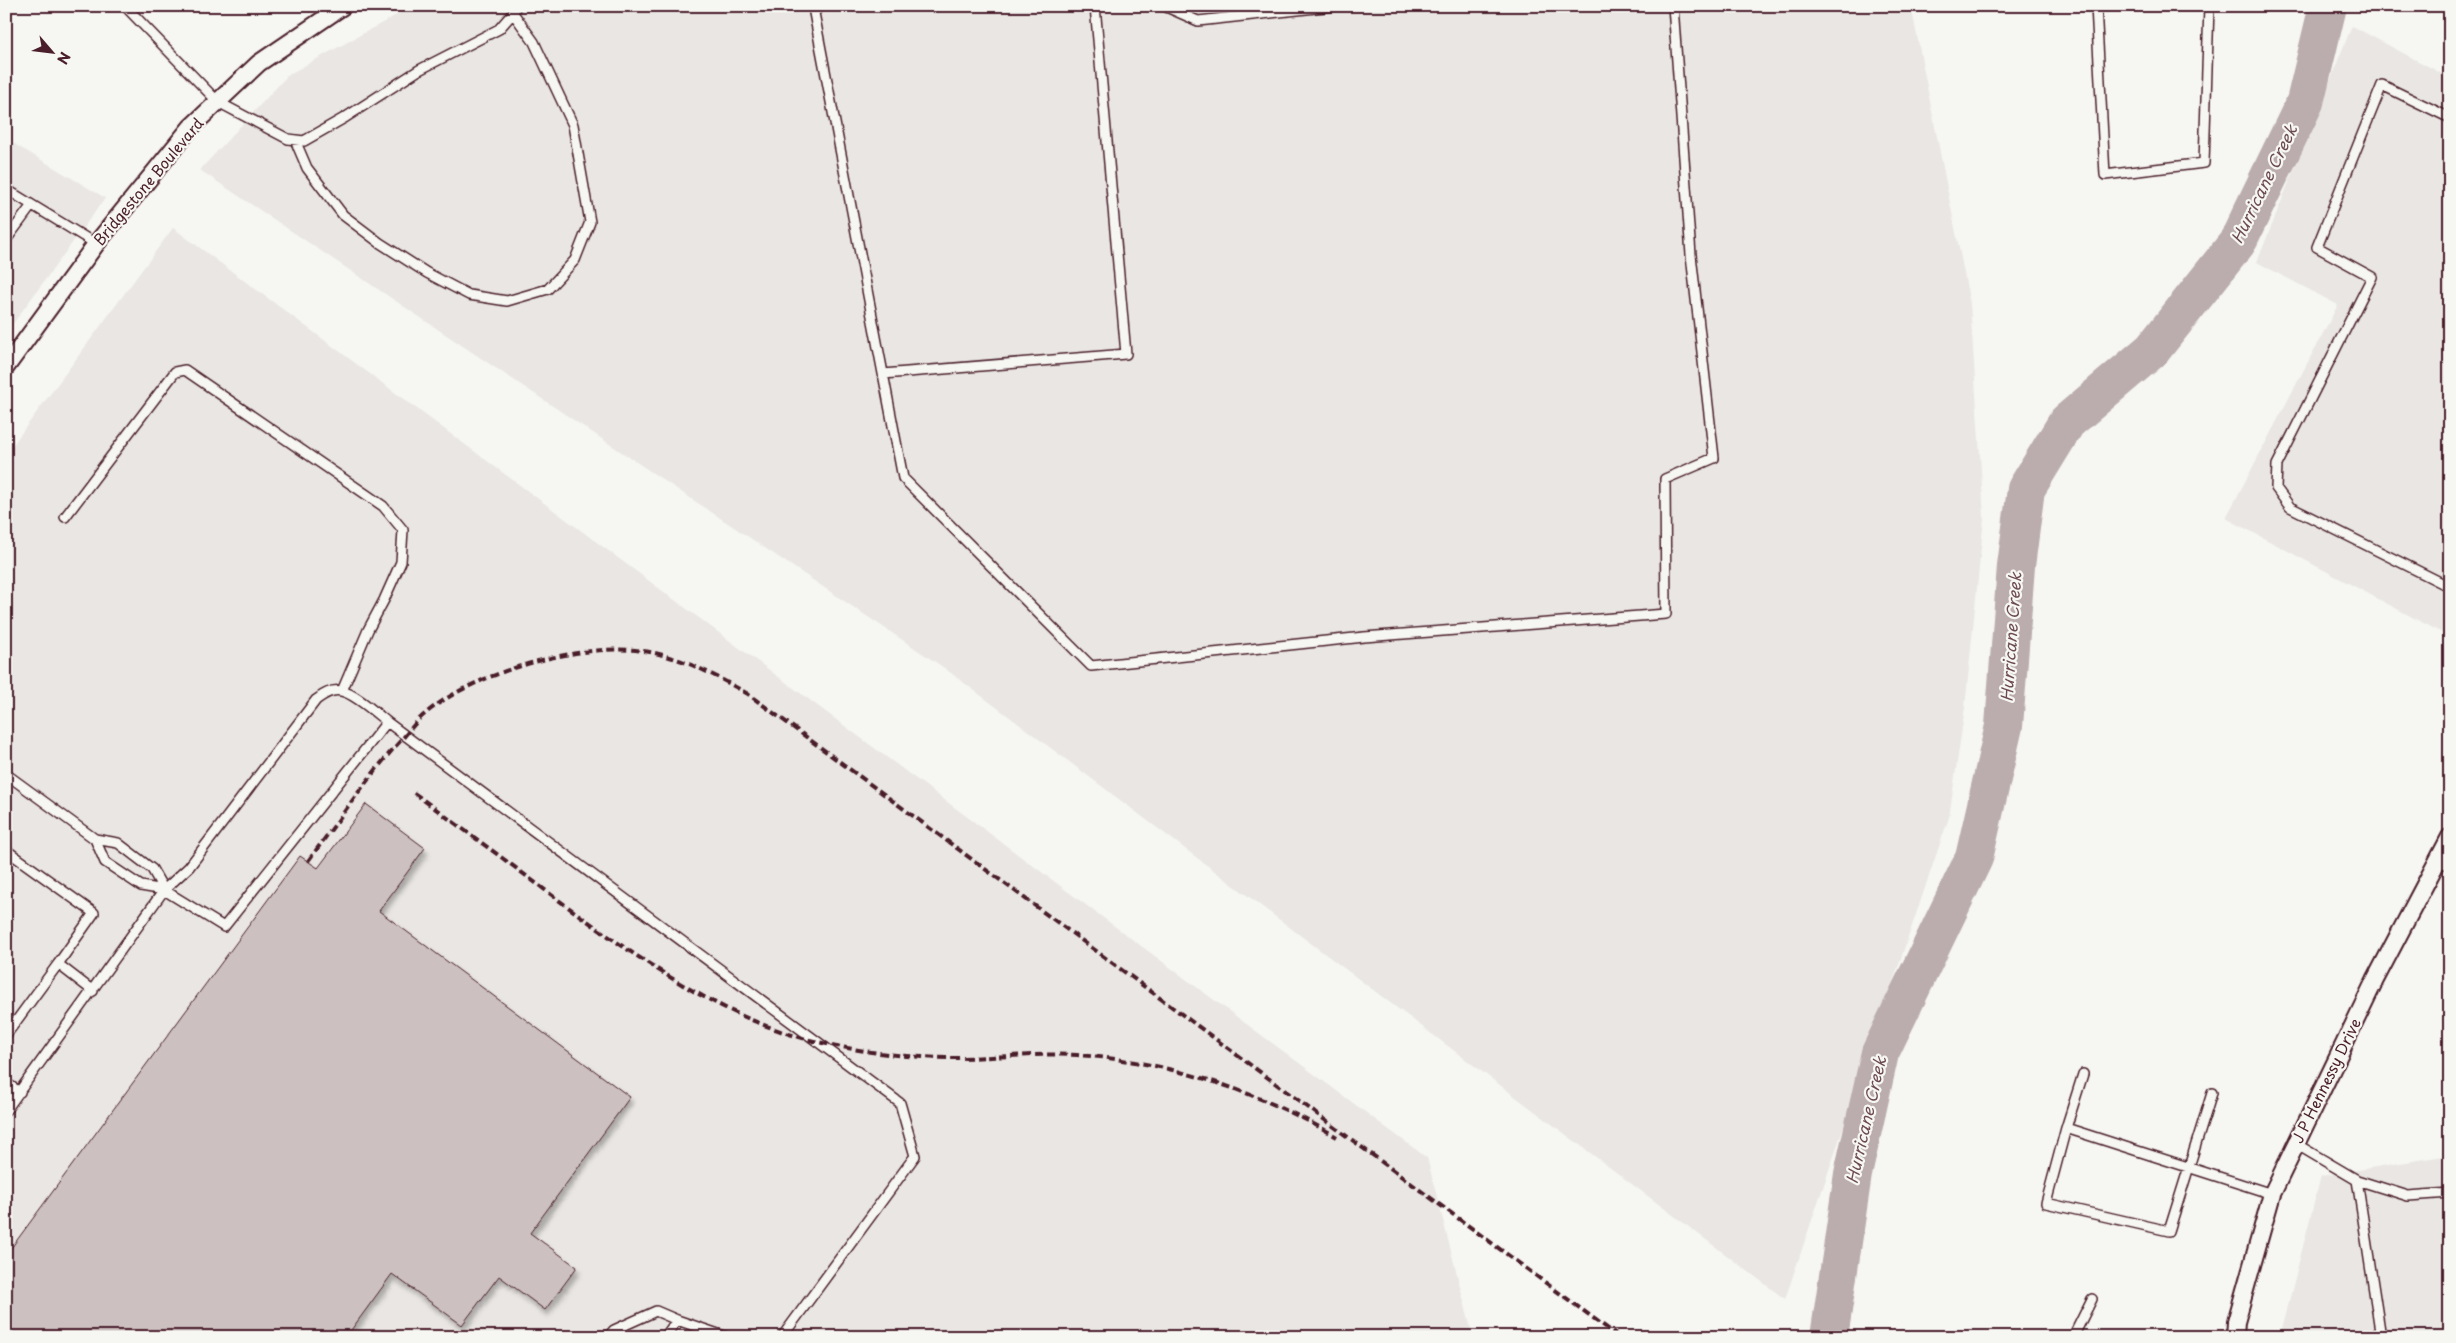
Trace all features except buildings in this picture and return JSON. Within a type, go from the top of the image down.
[{"type":"street","name":"Bridgestone Boulevard","points":[[6,367],[96,244],[191,127],[259,63],[343,6]]},
{"type":"street","name":"J P Hennessy Drive","points":[[2234,1337],[2236,1322],[2272,1194],[2375,980],[2444,863],[2450,837]]},
{"type":"lane","points":[[125,6],[218,102],[288,139],[304,141],[346,117],[419,70],[499,29],[514,10],[534,42],[574,126],[590,222],[575,260],[548,289],[506,302],[469,295],[427,273],[380,243],[343,214],[307,168],[295,140]]},
{"type":"lane","points":[[819,6],[814,13],[903,478],[1091,666],[1364,637],[1666,614],[1666,479],[1714,458],[1691,254],[1673,6]]},
{"type":"lane","points":[[883,374],[1126,354],[1094,6]]},
{"type":"lane","points":[[1164,6],[1198,21],[1334,6]]},
{"type":"lane","points":[[2096,6],[2105,176],[2204,162],[2208,6]]},
{"type":"lane","points":[[2450,118],[2382,85],[2317,247],[2372,277],[2277,465],[2276,488],[2290,507],[2450,587]]},
{"type":"lane","points":[[6,189],[96,244]]},
{"type":"lane","points":[[6,240],[32,205]]},
{"type":"lane","points":[[65,517],[175,372],[185,370],[382,506],[403,530],[400,562],[342,691]]},
{"type":"lane","points":[[6,1110],[164,890],[189,867],[316,700],[327,692],[342,691],[367,706],[900,1103],[915,1156],[782,1337]]},
{"type":"lane","points":[[95,839],[105,862],[141,886],[164,890],[224,927],[387,722]]},
{"type":"lane","points":[[6,774],[95,839],[118,843],[152,869],[164,890]]},
{"type":"lane","points":[[6,850],[94,914],[6,1035]]},
{"type":"lane","points":[[58,964],[93,991]]},
{"type":"lane","points":[[2083,1074],[2046,1203],[2169,1231],[2212,1093]]},
{"type":"lane","points":[[6,1082],[20,1092]]},
{"type":"lane","points":[[2066,1128],[2272,1194]]},
{"type":"lane","points":[[2296,1144],[2357,1180],[2408,1196],[2450,1193]]},
{"type":"lane","points":[[2357,1180],[2382,1337]]},
{"type":"lane","points":[[2073,1337],[2092,1300]]},
{"type":"lane","points":[[608,1337],[614,1330],[656,1310],[677,1320],[727,1337]]},
{"type":"lane","points":[[665,1337],[677,1320]]},
{"type":"shaded area","points":[[413,6],[1911,6],[1970,304],[1984,517],[1965,707],[1949,817],[1785,1299],[943,667],[200,170],[288,75]]},
{"type":"shaded area","points":[[2352,26],[2450,78],[2450,637],[2226,518],[2338,305],[2257,262]]},
{"type":"shaded area","points":[[6,139],[105,198],[6,333]]},
{"type":"shaded area","points":[[173,228],[1427,1158],[1473,1337],[6,1337],[6,454]]},
{"type":"shaded area","points":[[2450,1155],[2450,1337],[2280,1337],[2321,1176]]},
{"type":"waterway","name":"Hurricane Creek","points":[[1829,1337],[1853,1174],[1880,1053],[1974,858],[2004,726],[2016,566],[2026,489],[2067,422],[2152,350],[2237,243],[2305,102],[2328,6]]},
{"type":"railway","points":[[308,861],[366,783],[417,722],[448,698],[474,684],[505,671],[537,661],[602,650],[632,650],[659,654],[682,661],[716,676],[748,694],[1619,1337]]},
{"type":"railway","points":[[414,793],[613,940],[645,961],[710,1000],[778,1030],[831,1045],[901,1056],[955,1058],[1077,1055],[1145,1064],[1178,1071],[1244,1092],[1337,1137]]}]
